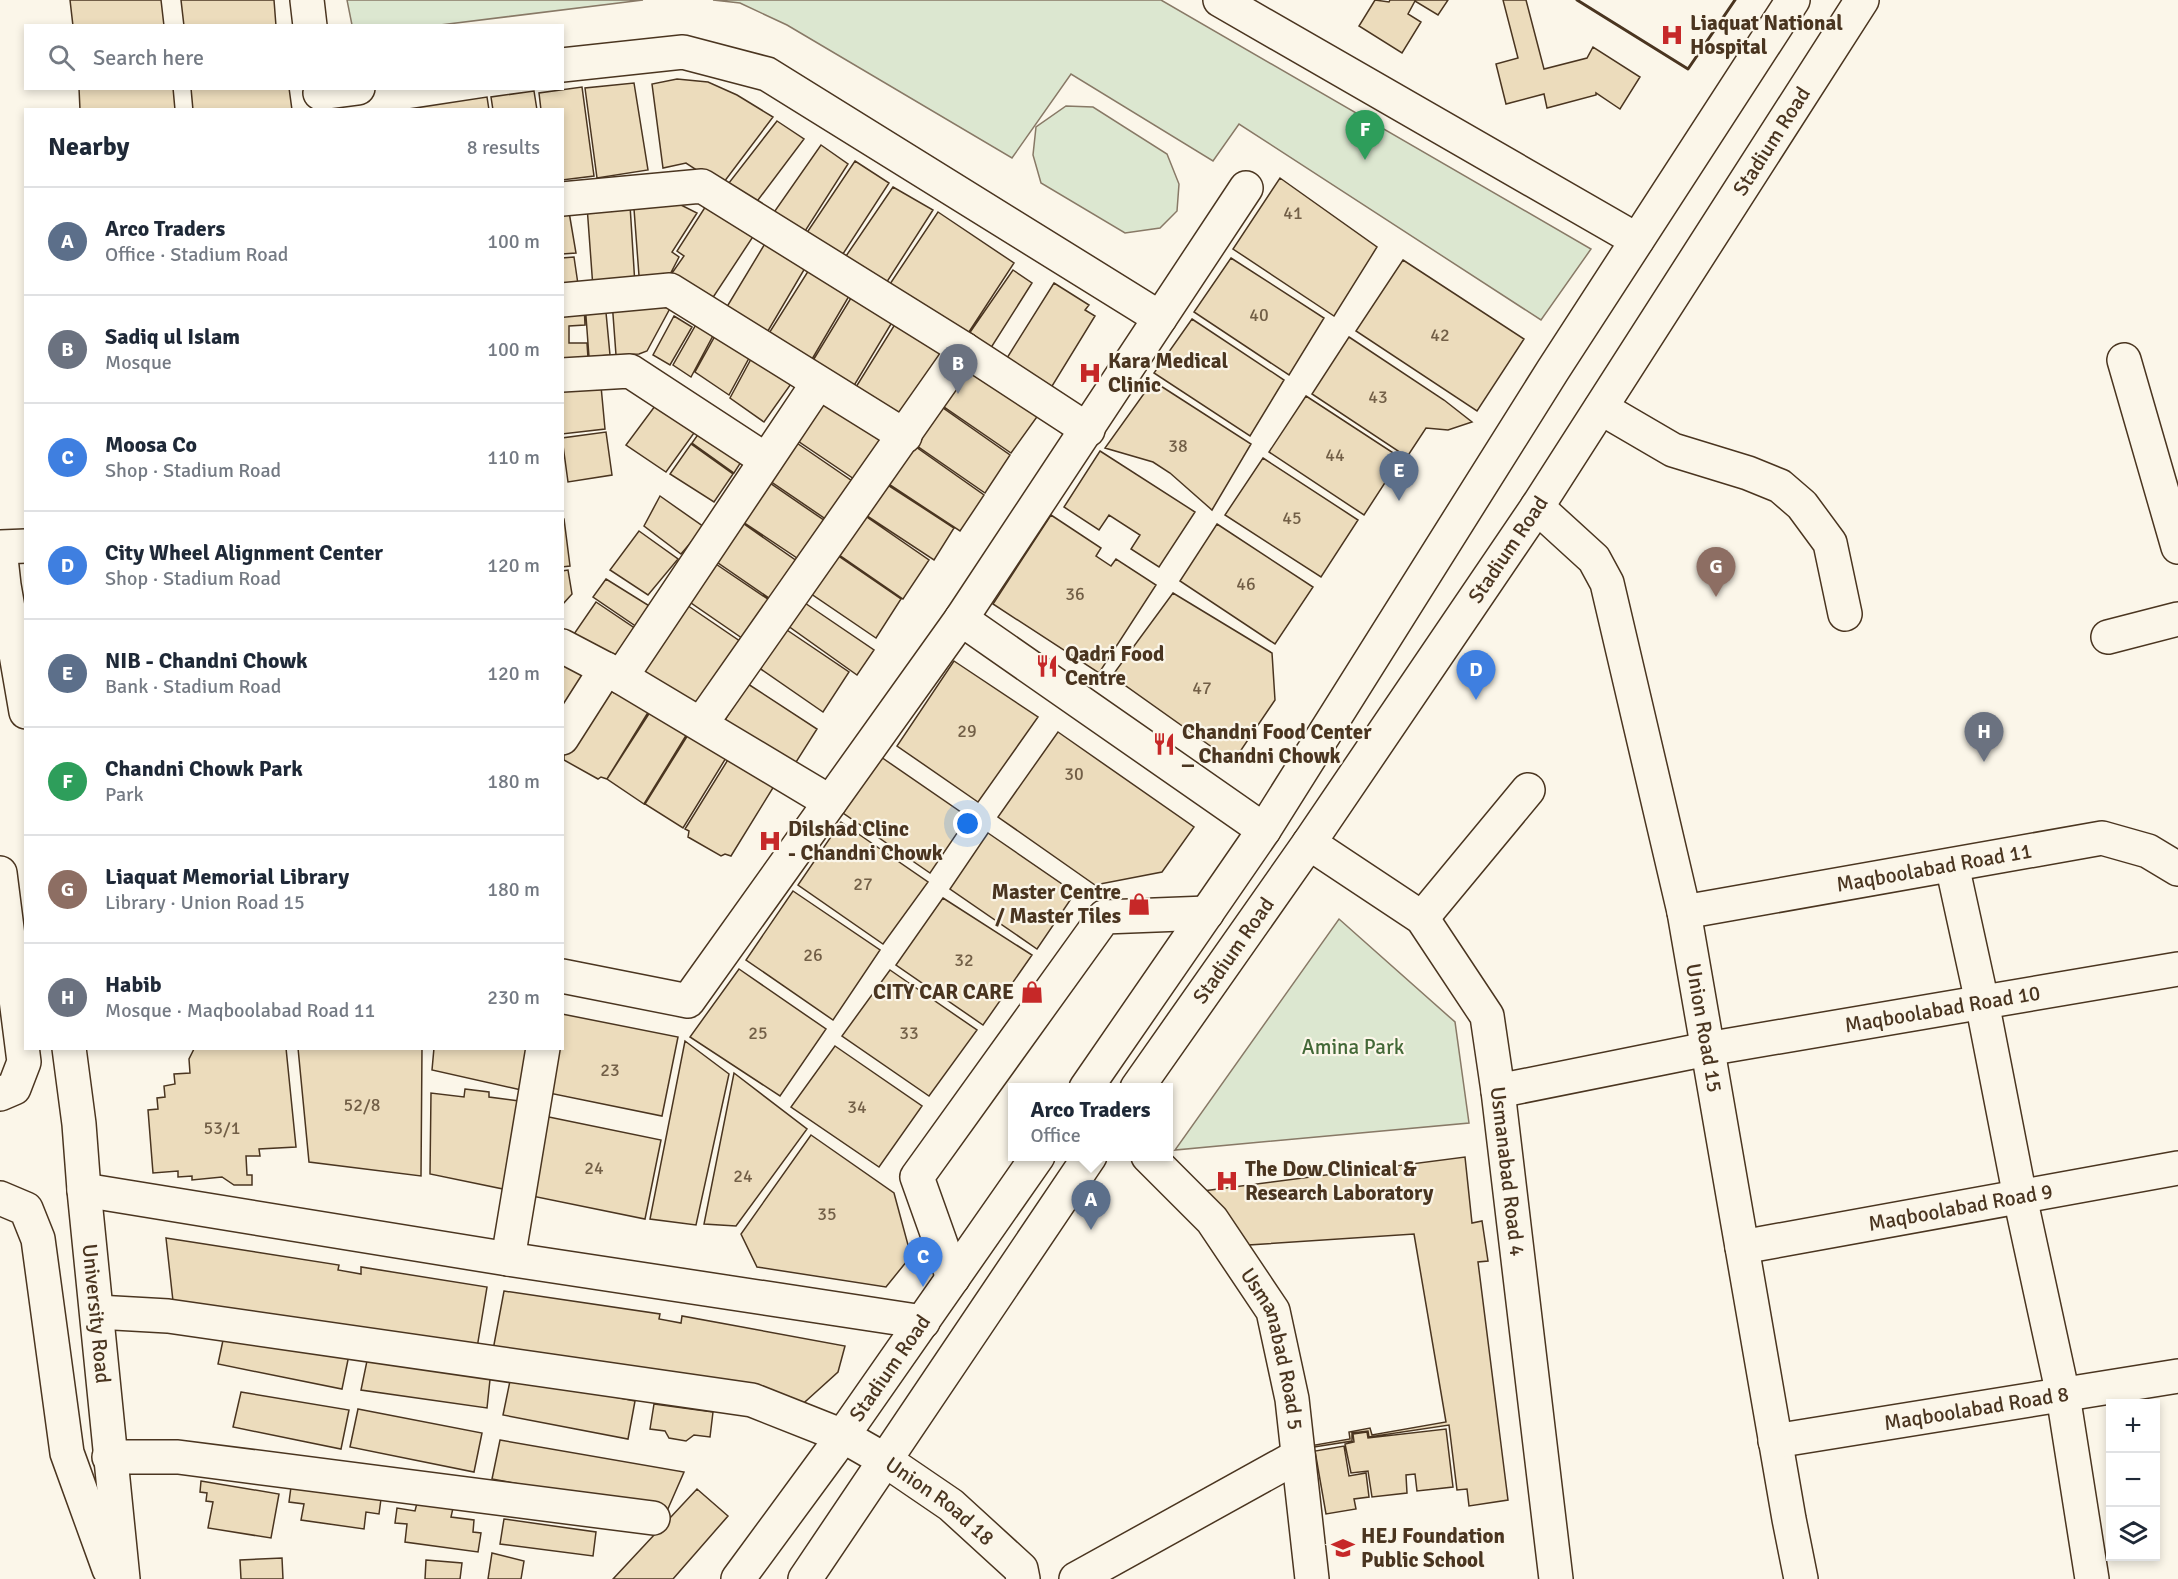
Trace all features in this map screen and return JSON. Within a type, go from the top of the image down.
[{"type":"street","points":[[307,0],[310,24]]},
{"type":"street","points":[[1220,0],[1637,240]]},
{"type":"street","name":"Stadium Road","points":[[1089,1083],[1264,830],[1637,240],[1792,0]]},
{"type":"street","name":"Stadium Road","points":[[1141,1083],[1309,843],[1537,507],[1862,0]]},
{"type":"street","points":[[564,66],[683,52],[767,74],[1160,318]]},
{"type":"street","points":[[320,97],[350,90]]},
{"type":"street","points":[[564,200],[702,186],[1088,429]]},
{"type":"street","points":[[564,976],[688,1001],[961,620],[1246,188]]},
{"type":"street","points":[[564,300],[670,290],[905,436]]},
{"type":"street","points":[[701,724],[964,349]]},
{"type":"street","points":[[2124,360],[2178,547]]},
{"type":"street","points":[[564,375],[630,371],[766,460]]},
{"type":"street","points":[[564,736],[614,673],[818,383]]},
{"type":"street","points":[[1600,408],[1673,450],[1748,473],[1780,486],[1802,505],[1830,543],[1845,614]]},
{"type":"street","name":"Union Road 15","points":[[1537,507],[1594,559],[1607,583],[1684,912],[1801,1579]]},
{"type":"street","points":[[24,546],[0,548],[3,585],[24,701]]},
{"type":"street","points":[[0,623],[3,585]]},
{"type":"street","points":[[2108,637],[2178,618]]},
{"type":"street","points":[[961,620],[1264,830]]},
{"type":"street","points":[[564,647],[614,673],[830,802]]},
{"type":"street","points":[[1422,918],[1528,790]]},
{"type":"street","name":"Maqboolabad Road 11","points":[[1684,912],[2102,838],[2148,851],[2178,870]]},
{"type":"street","name":"Usmanabad Road 4","points":[[1309,843],[1422,918],[1487,1016],[1556,1579]]},
{"type":"street","points":[[1952,865],[2062,1395],[2092,1579]]},
{"type":"street","points":[[0,873],[24,1062],[14,1088],[0,1094]]},
{"type":"street","points":[[953,1278],[917,1177],[1104,917],[1207,913]]},
{"type":"street","name":"Maqboolabad Road 10","points":[[1707,1049],[2178,969]]},
{"type":"street","points":[[1498,1091],[1707,1049]]},
{"type":"street","name":"University Road","points":[[69,1050],[79,1124],[109,1457],[123,1579]]},
{"type":"street","points":[[508,1259],[543,1050]]},
{"type":"street","name":"Stadium Road","points":[[738,1579],[843,1436],[1035,1161]]},
{"type":"street","points":[[805,1579],[1087,1161]]},
{"type":"street","name":"Usmanabad Road 5","points":[[1153,1161],[1212,1220],[1273,1311],[1292,1399],[1312,1579]]},
{"type":"street","name":"Maqboolabad Road 9","points":[[1742,1247],[2178,1168]]},
{"type":"street","points":[[84,1190],[508,1259],[923,1322]]},
{"type":"street","points":[[0,1198],[26,1209],[38,1239],[67,1454],[112,1579]]},
{"type":"street","name":"Union Road 18","points":[[97,1312],[168,1316],[752,1400],[843,1436],[885,1460],[951,1504],[1021,1569],[1023,1579]]},
{"type":"street","name":"Maqboolabad Road 8","points":[[1775,1441],[2178,1376]]},
{"type":"street","points":[[1076,1579],[1298,1456]]},
{"type":"street","points":[[109,1457],[178,1457],[653,1518]]},
{"type":"green space","points":[[347,0],[643,0],[448,24],[352,24]]},
{"type":"green space","points":[[713,0],[1161,0],[1591,249],[1541,320],[1239,124],[1213,161],[1071,74],[1012,158],[787,25],[740,3]]},
{"type":"green space","points":[[1066,106],[1093,107],[1167,154],[1179,184],[1177,211],[1160,228],[1125,233],[1041,183],[1033,155],[1036,127]]},
{"type":"green space","name":"Amina Park","points":[[1339,919],[1455,1022],[1469,1123],[1175,1150]]},
{"type":"building","points":[[70,0],[161,0],[164,24],[73,24]]},
{"type":"building","points":[[181,0],[274,0],[276,24],[184,24]]},
{"type":"building","points":[[1375,0],[1389,2],[1390,0],[1448,0],[1438,15],[1415,1],[1408,14],[1421,22],[1402,53],[1359,26]]},
{"type":"building","points":[[1503,0],[1526,0],[1544,69],[1587,58],[1593,47],[1640,77],[1620,109],[1596,93],[1596,95],[1547,108],[1544,94],[1506,104],[1496,64],[1518,58]]},
{"type":"building","points":[[677,79],[708,82],[737,95],[773,117],[721,186],[686,163],[663,168],[652,84]]},
{"type":"building","points":[[634,83],[648,170],[597,178],[585,88]]},
{"type":"building","points":[[582,87],[594,176],[564,180],[564,108],[541,108],[539,93]]},
{"type":"building","points":[[79,90],[173,90],[175,108],[80,108]]},
{"type":"building","points":[[191,90],[289,90],[292,108],[193,108]]},
{"type":"building","points":[[534,91],[537,108],[493,108],[491,97]]},
{"type":"building","points":[[487,97],[489,108],[416,108]]},
{"type":"building","points":[[777,121],[804,139],[752,208],[725,188]]},
{"type":"building","points":[[821,145],[848,164],[800,239],[770,218]]},
{"type":"building","points":[[855,161],[889,183],[839,260],[804,237]]},
{"type":"building","points":[[1280,178],[1377,247],[1334,316],[1233,249]]},
{"type":"building","points":[[893,187],[933,210],[883,288],[842,262]]},
{"type":"building","points":[[711,198],[758,229],[710,302],[670,276],[684,256],[677,251]]},
{"type":"building","points":[[677,203],[697,213],[672,252],[679,257],[664,286],[640,289],[634,209]]},
{"type":"building","points":[[630,205],[635,285],[593,288],[587,206]]},
{"type":"building","points":[[568,206],[576,253],[564,254],[564,207]]},
{"type":"building","points":[[938,212],[1014,263],[967,335],[886,290]]},
{"type":"building","points":[[769,237],[808,263],[765,336],[722,315]]},
{"type":"building","points":[[574,257],[579,291],[564,293],[564,258]]},
{"type":"building","points":[[1231,258],[1324,318],[1289,375],[1194,312]]},
{"type":"building","points":[[1403,260],[1524,339],[1477,411],[1356,331]]},
{"type":"building","points":[[812,265],[852,291],[808,366],[766,338]]},
{"type":"building","points":[[1013,270],[1032,283],[987,354],[964,341]]},
{"type":"building","points":[[1054,283],[1089,305],[1085,310],[1095,316],[1046,396],[1002,366]]},
{"type":"building","points":[[854,293],[894,319],[849,394],[809,367]]},
{"type":"building","points":[[612,301],[674,301],[647,351],[639,354],[616,355]]},
{"type":"building","points":[[605,302],[610,355],[589,357],[585,303]]},
{"type":"building","points":[[584,303],[585,325],[569,326],[569,343],[587,343],[588,358],[564,358],[564,304]]},
{"type":"building","points":[[674,316],[692,327],[670,365],[653,355]]},
{"type":"building","points":[[1192,319],[1284,380],[1250,436],[1154,373]]},
{"type":"building","points":[[698,321],[716,330],[691,377],[673,365]]},
{"type":"building","points":[[897,321],[944,354],[896,423],[851,395]]},
{"type":"building","points":[[720,327],[755,347],[729,395],[695,372]]},
{"type":"building","points":[[1349,337],[1444,400],[1472,422],[1448,430],[1426,428],[1407,457],[1312,394]]},
{"type":"building","points":[[757,348],[798,374],[764,422],[730,398]]},
{"type":"building","points":[[961,362],[1039,414],[1011,453],[934,400]]},
{"type":"building","points":[[1153,381],[1251,444],[1212,510],[1170,473],[1153,462],[1105,448]]},
{"type":"building","points":[[601,386],[605,429],[564,434],[564,390]]},
{"type":"building","points":[[815,396],[885,444],[860,483],[789,435]]},
{"type":"building","points":[[1306,396],[1401,458],[1364,515],[1269,452]]},
{"type":"building","points":[[933,401],[1010,455],[985,493],[907,439]]},
{"type":"building","points":[[655,406],[694,433],[666,472],[626,445]]},
{"type":"building","points":[[706,423],[748,451],[734,473],[692,443]]},
{"type":"building","points":[[606,432],[612,475],[568,482],[564,438]]},
{"type":"building","points":[[788,437],[858,485],[833,524],[761,475]]},
{"type":"building","points":[[906,440],[984,495],[960,531],[881,479]]},
{"type":"building","points":[[691,444],[733,474],[714,502],[670,474]]},
{"type":"building","points":[[1100,451],[1195,512],[1159,567],[1131,549],[1140,535],[1109,515],[1099,530],[1064,507]]},
{"type":"building","points":[[1263,458],[1358,520],[1321,577],[1225,515]]},
{"type":"building","points":[[761,477],[831,525],[806,564],[734,516]]},
{"type":"building","points":[[880,480],[954,528],[934,560],[858,510]]},
{"type":"building","points":[[660,496],[704,527],[681,554],[644,526]]},
{"type":"building","points":[[858,511],[929,560],[903,599],[832,550]]},
{"type":"building","points":[[1051,515],[1101,548],[1096,556],[1111,566],[1116,559],[1156,585],[1099,673],[993,604]]},
{"type":"building","points":[[734,517],[804,566],[779,605],[708,556]]},
{"type":"building","points":[[564,519],[570,566],[564,567]]},
{"type":"building","points":[[1217,524],[1313,587],[1275,644],[1180,581]]},
{"type":"building","points":[[639,531],[678,559],[648,595],[610,570]]},
{"type":"building","points":[[831,551],[901,599],[876,638],[804,589]]},
{"type":"building","points":[[707,558],[778,606],[752,645],[681,596]]},
{"type":"building","points":[[568,570],[572,594],[564,603],[564,571]]},
{"type":"building","points":[[606,579],[651,607],[637,627],[593,597]]},
{"type":"building","points":[[1173,593],[1272,653],[1275,700],[1233,762],[1112,676]]},
{"type":"building","points":[[678,599],[750,648],[701,721],[626,677]]},
{"type":"building","points":[[799,599],[874,650],[857,675],[784,623]]},
{"type":"building","points":[[596,602],[636,629],[612,662],[574,634]]},
{"type":"building","points":[[778,624],[849,672],[823,712],[752,663]]},
{"type":"building","points":[[564,660],[593,675],[564,718]]},
{"type":"building","points":[[954,661],[1038,717],[978,802],[897,746]]},
{"type":"building","points":[[605,680],[652,706],[607,779],[601,777],[598,779],[564,760],[564,751]]},
{"type":"building","points":[[748,684],[817,729],[791,770],[721,726]]},
{"type":"building","points":[[652,709],[690,729],[644,804],[607,779]]},
{"type":"building","points":[[691,730],[729,753],[683,828],[645,804]]},
{"type":"building","points":[[1058,732],[1194,827],[1162,872],[1095,885],[998,817]]},
{"type":"building","points":[[734,750],[779,778],[731,856],[725,854],[721,856],[688,837],[689,831],[685,829]]},
{"type":"building","points":[[881,757],[968,817],[930,873],[843,813]]},
{"type":"building","points":[[841,822],[928,882],[883,944],[798,885]]},
{"type":"building","points":[[988,833],[1075,893],[1037,949],[950,889]]},
{"type":"building","points":[[793,891],[880,950],[833,1020],[746,960]]},
{"type":"building","points":[[943,898],[1032,955],[983,1025],[896,965]]},
{"type":"building","points":[[739,969],[826,1029],[780,1096],[690,1037]]},
{"type":"building","points":[[890,970],[977,1030],[929,1096],[842,1036]]},
{"type":"building","points":[[564,1014],[678,1037],[662,1116],[544,1092],[553,1050],[564,1050]]},
{"type":"building","points":[[685,1041],[729,1074],[696,1225],[650,1219]]},
{"type":"building","points":[[835,1046],[922,1106],[879,1167],[791,1107]]},
{"type":"building","points":[[194,1050],[286,1050],[296,1147],[259,1149],[260,1156],[246,1156],[247,1175],[252,1175],[252,1185],[234,1185],[222,1177],[192,1180],[192,1176],[178,1177],[178,1171],[153,1173],[148,1110],[158,1109],[157,1098],[165,1097],[164,1086],[175,1084],[174,1074],[190,1073],[189,1059]]},
{"type":"building","points":[[298,1050],[422,1050],[421,1176],[309,1162]]},
{"type":"building","points":[[434,1050],[531,1050],[526,1091],[432,1070]]},
{"type":"building","points":[[734,1073],[807,1129],[736,1226],[704,1224]]},
{"type":"building","points":[[465,1089],[489,1092],[489,1097],[519,1101],[508,1190],[430,1174],[431,1093],[464,1097]]},
{"type":"building","points":[[544,1116],[661,1140],[645,1219],[527,1195]]},
{"type":"building","points":[[811,1135],[894,1193],[911,1256],[886,1287],[757,1267],[741,1234]]},
{"type":"building","points":[[1465,1157],[1472,1223],[1482,1221],[1488,1261],[1478,1262],[1508,1500],[1469,1506],[1467,1489],[1457,1490],[1449,1425],[1369,1437],[1368,1431],[1352,1433],[1352,1441],[1308,1448],[1225,1218],[1195,1192]],"holes":[[[1414,1234],[1446,1422],[1372,1435],[1370,1428],[1349,1432],[1350,1439],[1310,1446],[1288,1313],[1249,1245]]]},
{"type":"building","points":[[166,1238],[339,1265],[338,1270],[361,1274],[361,1267],[487,1287],[477,1348],[173,1301]]},
{"type":"building","points":[[504,1291],[660,1314],[659,1319],[681,1323],[682,1316],[845,1346],[838,1372],[796,1410],[493,1350]]},
{"type":"building","points":[[226,1326],[350,1350],[342,1389],[218,1364]]},
{"type":"building","points":[[369,1351],[491,1370],[487,1408],[361,1390]]},
{"type":"building","points":[[511,1376],[635,1401],[628,1439],[503,1415]]},
{"type":"building","points":[[241,1392],[349,1410],[341,1449],[233,1427]]},
{"type":"building","points":[[654,1404],[713,1412],[710,1437],[694,1435],[686,1441],[669,1438],[665,1431],[650,1429]]},
{"type":"building","points":[[358,1409],[482,1433],[474,1472],[350,1447]]},
{"type":"building","points":[[1446,1429],[1453,1487],[1417,1491],[1415,1474],[1406,1475],[1407,1493],[1372,1497],[1368,1471],[1351,1473],[1345,1444],[1354,1442],[1353,1434],[1367,1432],[1368,1438]]},
{"type":"building","points":[[500,1440],[684,1472],[667,1511],[492,1479]]},
{"type":"building","points":[[1344,1446],[1349,1476],[1366,1473],[1369,1497],[1354,1499],[1356,1509],[1326,1514],[1315,1451]]},
{"type":"building","points":[[201,1481],[279,1494],[271,1538],[208,1528],[213,1502],[206,1501],[207,1493],[200,1492]]},
{"type":"building","points":[[291,1487],[381,1499],[379,1514],[366,1512],[364,1529],[301,1520],[304,1504],[289,1502]]},
{"type":"building","points":[[697,1489],[728,1516],[673,1579],[613,1579]]},
{"type":"building","points":[[417,1503],[453,1508],[451,1517],[474,1520],[473,1532],[481,1533],[478,1552],[405,1542],[407,1524],[395,1523],[397,1508],[415,1511]]},
{"type":"building","points":[[504,1519],[596,1532],[593,1556],[500,1544]]},
{"type":"building","points":[[492,1553],[524,1561],[521,1579],[488,1579]]},
{"type":"building","points":[[282,1558],[283,1579],[241,1579],[240,1560]]},
{"type":"building","points":[[426,1560],[462,1563],[460,1579],[425,1579]]},
{"type":"wall","points":[[1577,0],[1688,69],[1735,0]]},
{"type":"place","name":"Liaquat National Hospital","points":[[1672,35]]},
{"type":"place","name":"Chandni Chowk Park","points":[[1365,160]]},
{"type":"place","name":"Kara Medical Clinic","points":[[1090,373]]},
{"type":"place","name":"Sadiq ul Islam","points":[[958,394]]},
{"type":"place","name":"NIB - Chandni Chowk","points":[[1399,501]]},
{"type":"place","name":"Liaquat Memorial Library","points":[[1716,597]]},
{"type":"place","name":"Qadri Food Centre","points":[[1047,666]]},
{"type":"place","name":"City Wheel Alignment Center","points":[[1476,700]]},
{"type":"place","name":"Chandni Food Center _ Chandni Chowk","points":[[1164,744]]},
{"type":"place","name":"Habib","points":[[1984,762]]},
{"type":"place","name":"Dilshad Clinc - Chandni Chowk","points":[[770,841]]},
{"type":"place","name":"Master Centre / Master Tiles","points":[[1139,904]]},
{"type":"place","name":"CITY CAR CARE","points":[[1032,992]]},
{"type":"place","name":"The Dow Clinical & Research Laboratory","points":[[1227,1181]]},
{"type":"place","name":"Arco Traders","points":[[1091,1230]]},
{"type":"place","name":"Moosa Co","points":[[923,1287]]},
{"type":"place","name":"HEJ Foundation Public School","points":[[1343,1548]]}]
